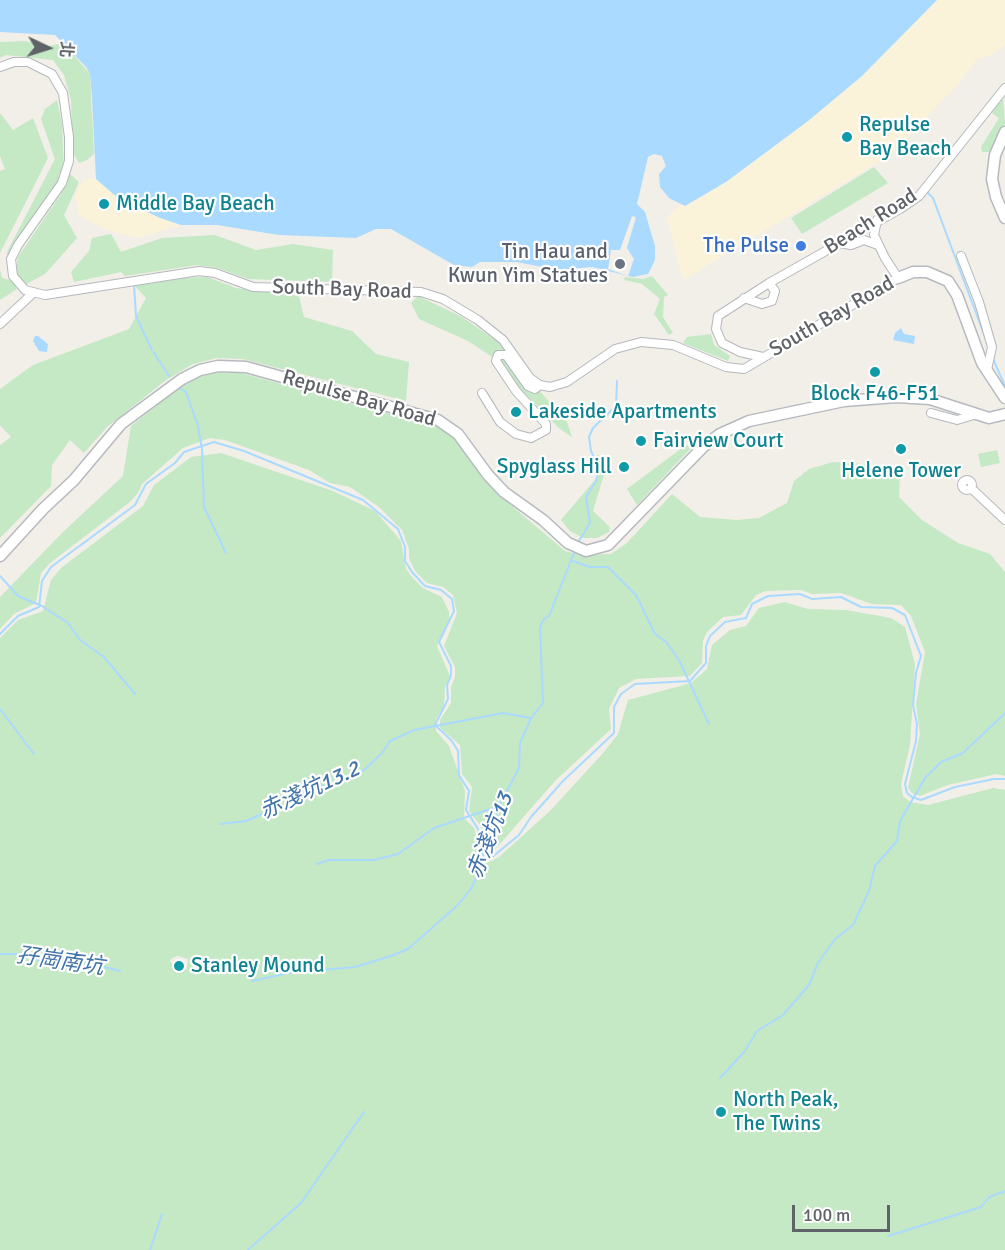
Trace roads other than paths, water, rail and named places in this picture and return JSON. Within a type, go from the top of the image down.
[{"type":"main road","points":[[1005,132],[995,155],[992,179],[996,197],[1005,218]]},
{"type":"main road","name":"South Bay Road","points":[[898,278],[913,272],[927,272],[948,281],[957,295],[976,349],[988,368],[1005,406]]},
{"type":"main road","name":"Repulse Bay Road","points":[[0,556],[43,509],[74,480],[117,428],[182,379],[200,370],[218,366],[246,368],[438,420],[459,434],[488,475],[504,492],[543,520],[568,543],[586,551],[608,545],[700,450],[720,434],[749,421],[844,401],[890,397],[930,399],[992,418],[1005,406]]},
{"type":"street","points":[[0,68],[14,62],[28,62],[48,71],[61,88],[70,149],[66,172],[59,187],[16,248],[11,259],[14,279],[22,289],[32,294],[0,324]]},
{"type":"street","name":"Beach Road","points":[[763,357],[729,348],[718,337],[716,326],[718,316],[769,283],[919,196],[1005,88]]},
{"type":"street","points":[[877,220],[874,231],[878,245],[898,278]]},
{"type":"street","points":[[838,243],[850,245],[864,240],[878,245]]},
{"type":"street","points":[[961,256],[979,302],[992,353],[988,368]]},
{"type":"street","name":"South Bay Road","points":[[32,294],[50,294],[199,271],[215,273],[253,287],[421,292],[444,299],[491,329],[513,351],[530,378],[540,385],[559,386],[615,349],[641,342],[673,345],[735,369],[744,369],[898,278]]},
{"type":"street","points":[[744,298],[762,304],[772,301],[775,291],[769,283]]},
{"type":"street","points":[[482,393],[500,422],[516,434],[531,438],[546,430],[546,424],[516,391],[496,361],[498,355],[506,355],[528,386],[535,389],[540,385]]},
{"type":"street","points":[[931,412],[957,420],[977,414]]},
{"type":"street","points":[[971,488],[1005,520]]},
{"type":"water","points":[[0,0],[937,0],[862,76],[808,121],[726,182],[685,206],[669,198],[660,187],[659,174],[666,166],[662,156],[654,154],[648,157],[637,204],[645,212],[655,246],[655,260],[648,274],[633,277],[592,267],[557,270],[517,262],[480,262],[472,267],[454,265],[391,229],[376,229],[356,238],[279,235],[217,225],[181,225],[160,218],[119,199],[96,179],[90,74],[86,67],[55,35],[0,32]]},
{"type":"water","points":[[901,328],[904,334],[915,336],[914,344],[893,340],[895,333]]},
{"type":"water","points":[[35,336],[48,344],[47,352],[39,351],[33,341]]},
{"type":"waterway","points":[[926,191],[933,198],[988,345]]},
{"type":"waterway","points":[[134,284],[136,316],[152,350]]},
{"type":"waterway","points":[[154,353],[169,376]]},
{"type":"waterway","points":[[993,359],[1005,386]]},
{"type":"waterway","name":"赤淺坑13","points":[[577,544],[590,523],[586,497],[596,481],[599,469],[591,451],[589,437],[593,428],[616,406],[617,381]]},
{"type":"waterway","points":[[178,387],[186,392],[198,426],[202,449],[204,507],[226,553]]},
{"type":"waterway","points":[[0,634],[18,616],[39,607],[42,581],[51,567],[135,505],[146,484],[175,463],[184,452],[214,442],[244,451],[363,500],[398,529],[405,547],[405,561],[412,572],[425,586],[441,590],[452,599],[454,611],[439,642],[451,666],[451,675],[447,685],[448,699],[435,725],[452,741],[458,751],[459,775],[469,791],[466,810],[478,829],[484,858],[491,858],[519,835],[531,817],[563,781],[614,733],[614,707],[621,694],[635,684],[690,681],[706,663],[706,646],[710,636],[725,622],[746,618],[752,604],[768,596],[800,594],[812,599],[841,597],[861,607],[892,608],[905,615],[921,656],[916,673],[913,705],[917,724],[916,741],[905,784],[907,793],[912,797],[921,800],[955,787],[1005,779]]},
{"type":"waterway","name":"赤淺坑13","points":[[252,981],[288,973],[355,967],[408,949],[458,905],[470,890],[486,860],[499,806],[519,768],[520,743],[531,718],[543,703],[540,627],[544,619],[549,616],[574,553]]},
{"type":"waterway","points":[[573,561],[590,567],[608,567],[636,595],[655,634],[666,642],[679,660],[709,724]]},
{"type":"waterway","points":[[0,576],[18,596],[42,606],[68,623],[80,640],[104,657],[135,694]]},
{"type":"waterway","points":[[0,709],[34,754]]},
{"type":"waterway","name":"赤淺坑13.2","points":[[220,824],[246,821],[269,811],[287,797],[349,778],[364,770],[381,754],[390,741],[414,730],[503,713],[530,718]]},
{"type":"waterway","points":[[720,1078],[745,1051],[757,1031],[783,1015],[809,985],[818,963],[835,939],[853,925],[869,891],[875,866],[897,841],[900,821],[925,778],[941,762],[963,753],[1005,713]]},
{"type":"waterway","points":[[317,864],[329,860],[374,860],[398,854],[434,828],[499,806]]},
{"type":"waterway","name":"孖崗南坑","points":[[0,954],[25,954],[46,963],[60,959],[84,962],[120,971]]},
{"type":"waterway","points":[[248,1250],[301,1203],[364,1112]]},
{"type":"waterway","points":[[888,1236],[981,1207],[989,1197],[1005,1191]]},
{"type":"waterway","points":[[150,1250],[162,1214]]},
{"type":"place","name":"Repulse Bay Beach","points":[[847,137]]},
{"type":"place","name":"Middle Bay Beach","points":[[104,204]]},
{"type":"place","name":"The Pulse","points":[[801,246]]},
{"type":"place","name":"Tin Hau and Kwun Yim Statues","points":[[620,264]]},
{"type":"place","name":"Block F46-F51","points":[[875,372]]},
{"type":"place","name":"Lakeside Apartments","points":[[516,412]]},
{"type":"place","name":"Fairview Court","points":[[641,441]]},
{"type":"place","name":"Helene Tower","points":[[901,449]]},
{"type":"place","name":"Spyglass Hill","points":[[624,467]]},
{"type":"place","name":"Stanley Mound","points":[[179,966]]},
{"type":"place","name":"North Peak, The Twins","points":[[721,1112]]}]
